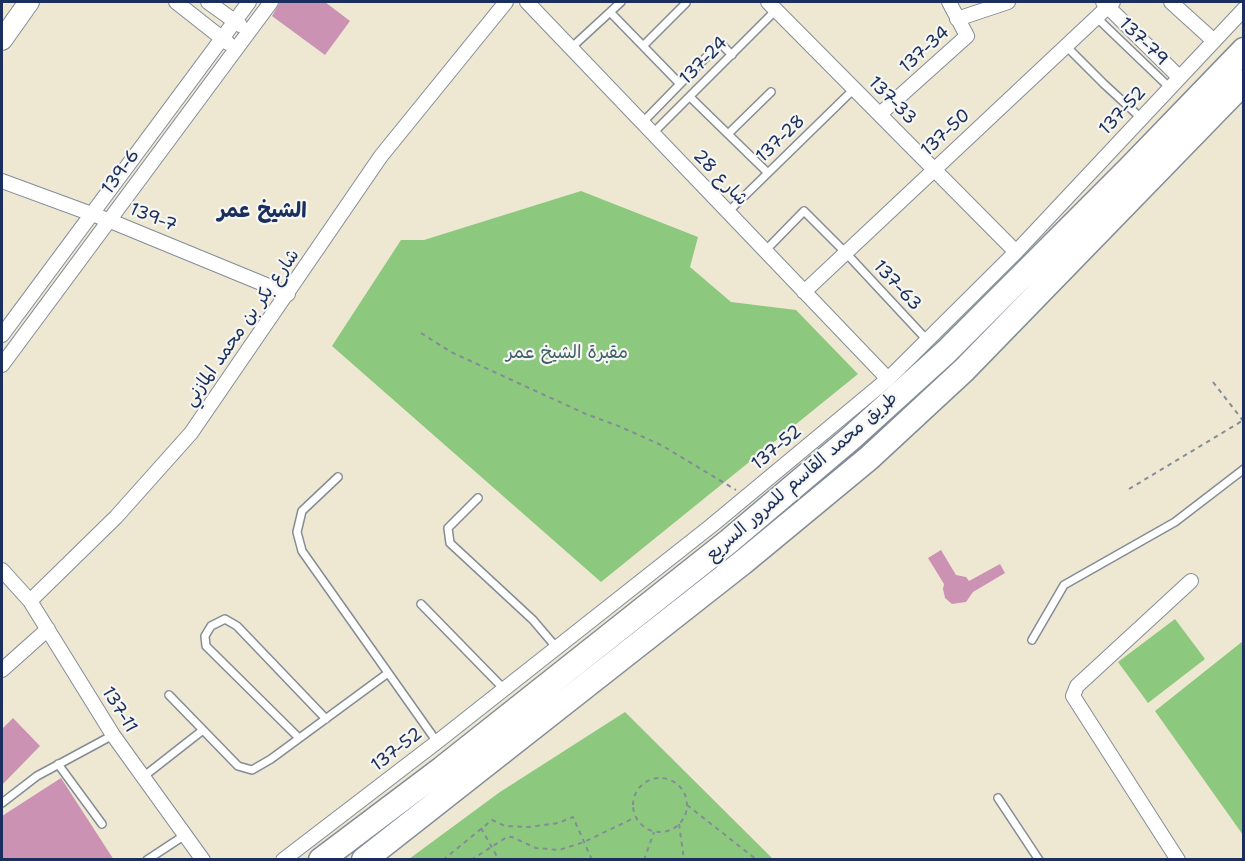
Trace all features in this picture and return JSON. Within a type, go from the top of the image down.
[{"type":"highway","name":"طريق محمد القاسم للمرور السريع","points":[[321,860],[443,768],[719,549],[851,438],[955,343],[1244,50]]},
{"type":"highway","name":"طريق محمد القاسم للمرور السريع","points":[[364,860],[742,563],[869,458],[964,370],[1244,82]]},
{"type":"street","points":[[2,40],[29,2]]},
{"type":"street","points":[[176,2],[235,49]]},
{"type":"street","points":[[208,2],[248,32]]},
{"type":"street","name":"139-6","points":[[2,335],[249,2]]},
{"type":"street","name":"139-6","points":[[2,365],[271,2]]},
{"type":"street","name":"شارع بكر بن محمد المازني","points":[[30,601],[116,517],[191,433],[381,156],[506,2]]},
{"type":"street","name":"شارع 28","points":[[527,2],[888,379]]},
{"type":"street","points":[[950,2],[957,19],[1008,2]]},
{"type":"street","points":[[1171,2],[1214,41]]},
{"type":"street","points":[[1108,3],[1174,83]]},
{"type":"street","name":"137-50","points":[[804,292],[1066,46],[1108,3]]},
{"type":"street","name":"137-33","points":[[772,6],[1016,252]]},
{"type":"street","name":"137-52","points":[[283,860],[437,742],[746,497],[888,379],[1016,252],[1244,9]]},
{"type":"street","name":"137-34","points":[[880,114],[967,36],[957,19]]},
{"type":"street","name":"139-7","points":[[2,181],[91,213],[288,294]]},
{"type":"street","name":"137-11","points":[[4,577],[30,601],[113,735],[203,860]]},
{"type":"street","points":[[1178,860],[1073,696],[1077,686],[1191,581]]},
{"type":"street","points":[[2,670],[48,628]]},
{"type":"lane","points":[[572,48],[621,2]]},
{"type":"lane","points":[[643,46],[686,3]]},
{"type":"lane","name":"137-24","points":[[653,134],[732,54],[772,6]]},
{"type":"lane","points":[[610,12],[680,84]]},
{"type":"lane","name":"137-79","points":[[1096,17],[1174,83]]},
{"type":"lane","points":[[642,123],[720,43],[732,54]]},
{"type":"lane","points":[[1066,46],[1141,118]]},
{"type":"lane","name":"137-28","points":[[728,212],[855,88]]},
{"type":"lane","points":[[728,134],[771,92]]},
{"type":"lane","points":[[690,97],[768,174]]},
{"type":"lane","name":"137-63","points":[[765,251],[804,212],[846,253],[927,340]]},
{"type":"lane","points":[[1032,640],[1064,585],[1175,522],[1244,469]]},
{"type":"lane","points":[[338,477],[302,511],[297,532],[302,551],[437,742]]},
{"type":"lane","points":[[478,498],[448,528],[450,543],[533,620],[556,647]]},
{"type":"lane","points":[[421,604],[503,688]]},
{"type":"lane","points":[[300,738],[206,646],[204,636],[211,627],[225,619],[237,626],[326,719]]},
{"type":"lane","points":[[169,695],[238,766],[252,770],[271,759],[388,673]]},
{"type":"lane","points":[[143,777],[203,730]]},
{"type":"lane","points":[[2,803],[21,787],[58,764],[113,735]]},
{"type":"lane","points":[[58,764],[102,824]]},
{"type":"lane","points":[[998,798],[1039,860]]},
{"type":"lane","points":[[147,860],[185,835]]},
{"type":"path","points":[[422,333],[451,352],[661,445],[746,497]]},
{"type":"path","points":[[1129,489],[1243,422],[1214,382]]},
{"type":"path","points":[[656,778],[673,782],[685,796],[687,805],[685,814],[678,824],[667,831],[654,832],[643,827],[636,818],[633,803],[635,794],[647,781],[656,778]]},
{"type":"path","points":[[687,805],[757,860]]},
{"type":"path","points":[[443,860],[492,820],[505,826],[517,827],[558,823],[573,817],[592,860]]},
{"type":"path","points":[[471,860],[507,837],[547,850],[559,850],[584,842],[636,818]]},
{"type":"path","points":[[678,824],[684,860]]},
{"type":"path","points":[[482,828],[499,860]]},
{"type":"path","points":[[644,860],[654,832]]},
{"type":"green space","name":"مقبرة الشيخ عمر","points":[[581,191],[698,237],[690,267],[731,302],[796,310],[858,374],[601,582],[332,346],[401,240],[424,240]]},
{"type":"green space","points":[[1175,619],[1205,659],[1148,703],[1118,662]]},
{"type":"green space","points":[[1243,641],[1243,835],[1155,711]]},
{"type":"green space","points":[[625,712],[773,859],[409,859],[500,792]]},
{"type":"building","points":[[280,2],[325,2],[350,21],[325,55],[272,16]]},
{"type":"building","points":[[941,550],[956,575],[966,577],[969,581],[1000,564],[1005,573],[973,592],[966,602],[952,604],[945,598],[944,584],[928,558]]},
{"type":"building","points":[[13,718],[40,746],[2,785],[2,729]]},
{"type":"building","points":[[61,778],[114,860],[2,860],[2,816]]},
{"type":"district","name":"الشيخ عمر","points":[[262,212]]}]
